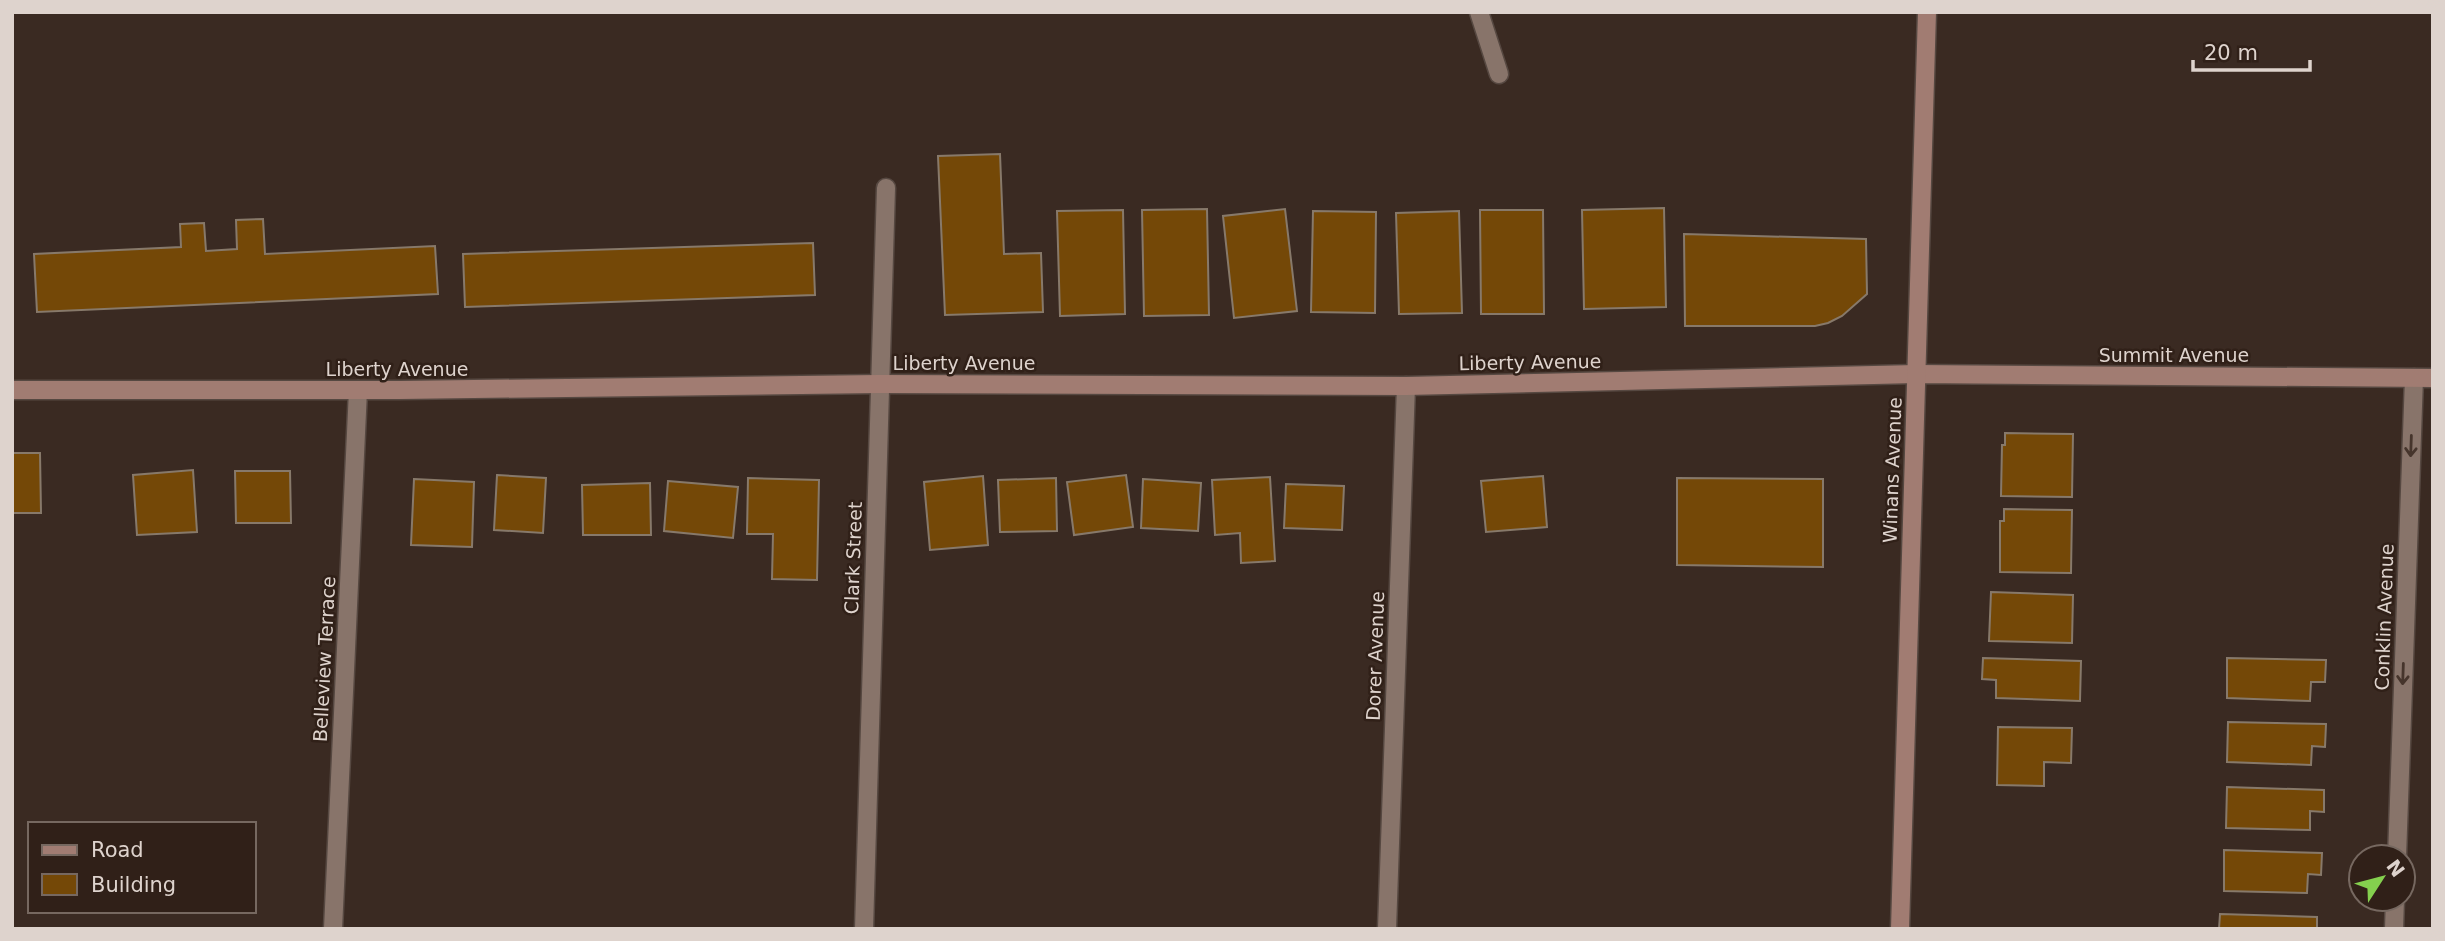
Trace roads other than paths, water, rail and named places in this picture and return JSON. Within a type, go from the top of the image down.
[{"type":"street","points":[[1479,12],[1499,74]]},
{"type":"street","name":"Winans Avenue","points":[[1900,929],[1927,12]]},
{"type":"street","name":"Clark Street","points":[[864,929],[886,188]]},
{"type":"street","name":"Summit Avenue","points":[[1916,374],[2433,378]]},
{"type":"street","name":"Liberty Avenue","points":[[12,390],[358,390],[879,384],[1406,386],[1916,374]]},
{"type":"street","name":"Conklin Avenue","points":[[2397,843],[2414,378]]},
{"type":"street","name":"Dorer Avenue","points":[[1387,929],[1406,386]]},
{"type":"street","name":"Belleview Terrace","points":[[332,929],[358,390]]}]
